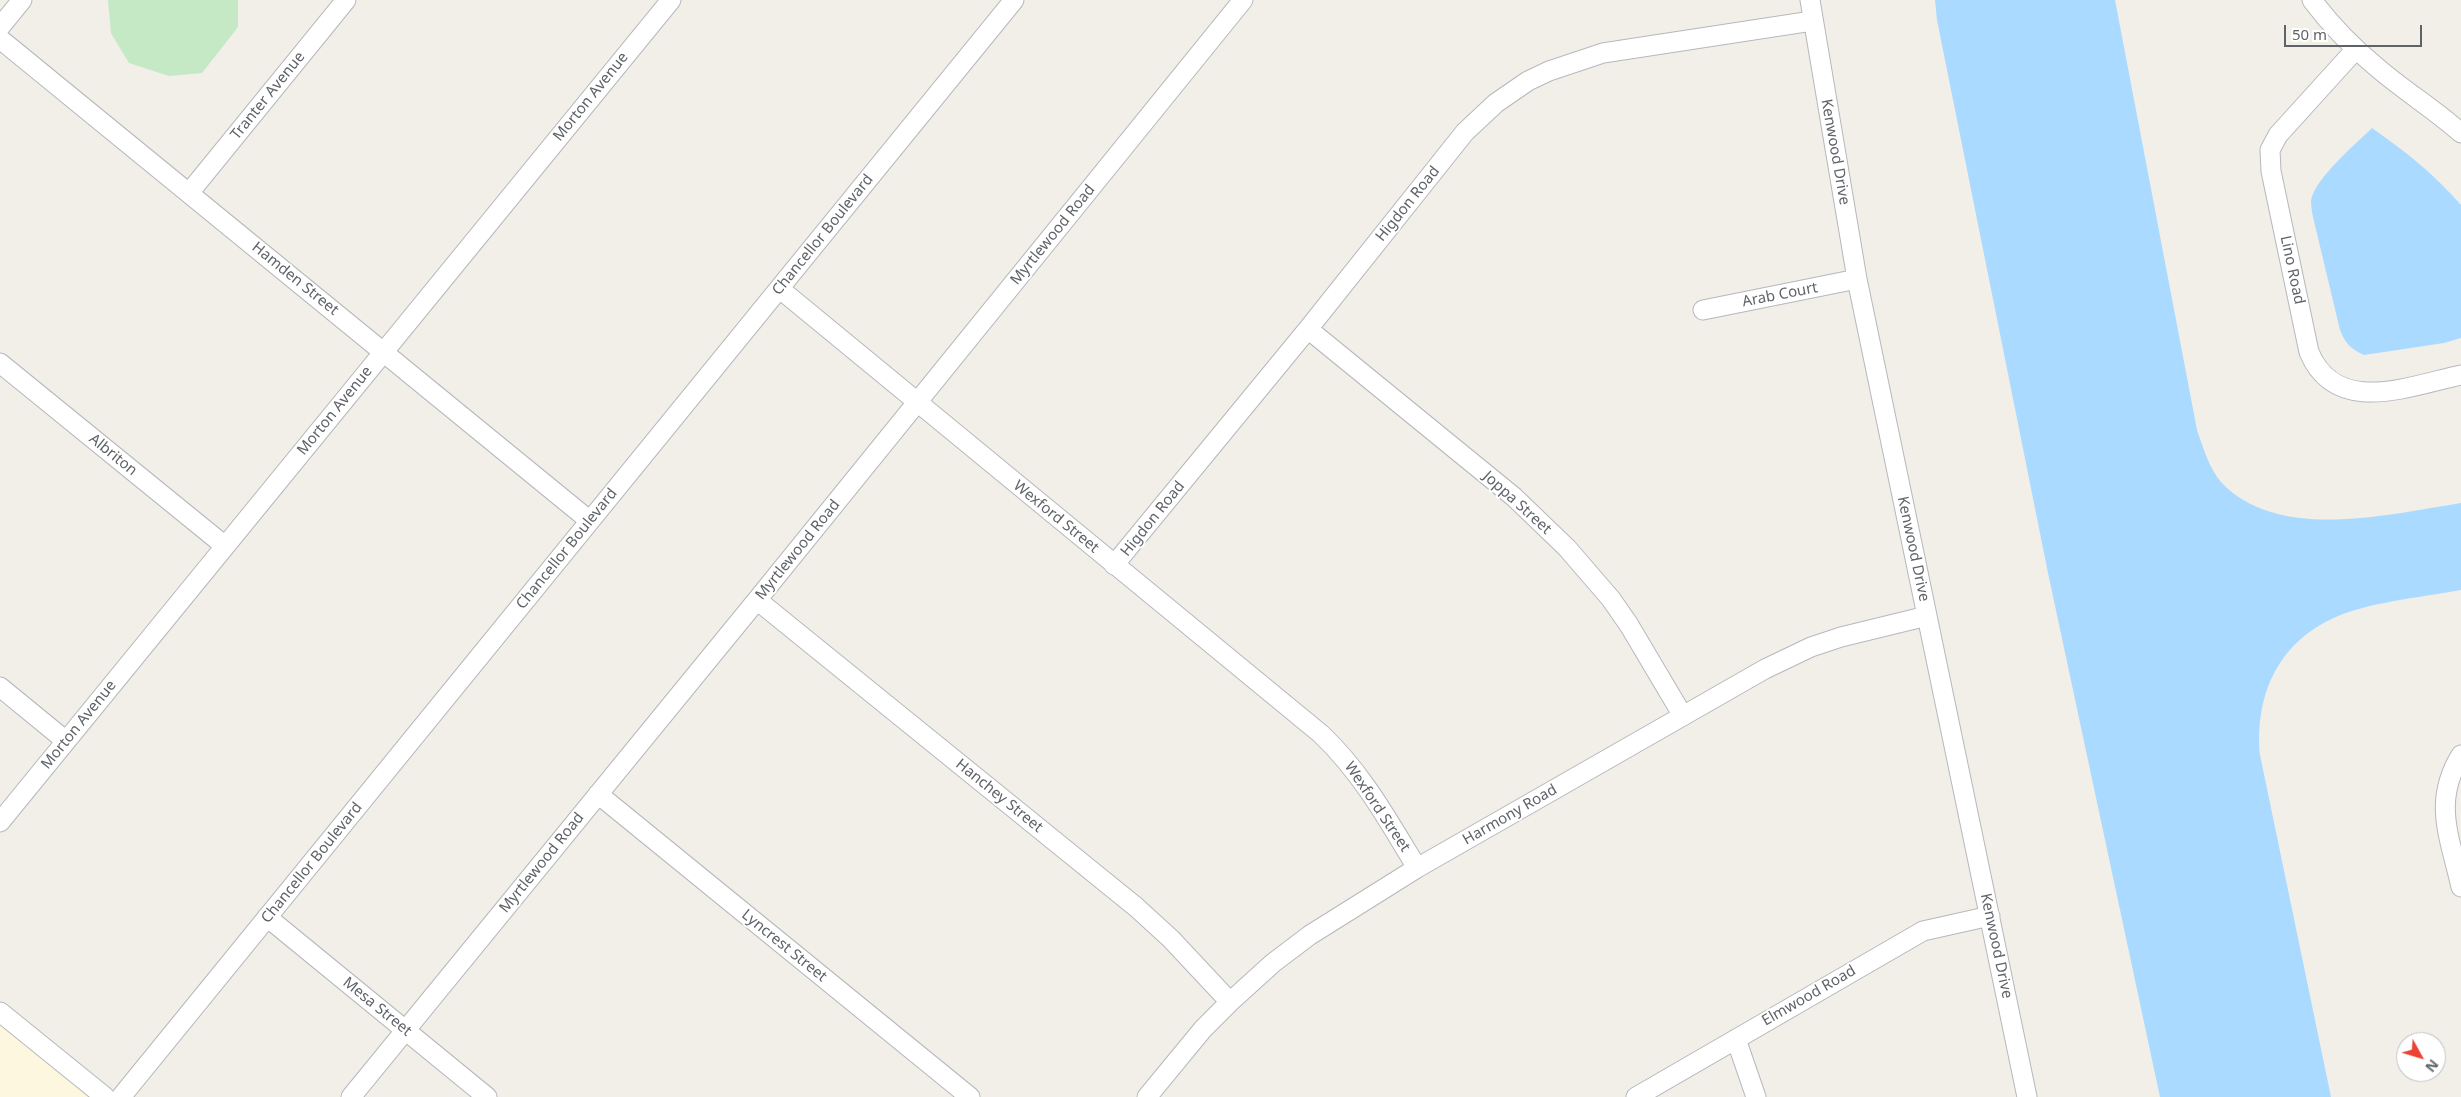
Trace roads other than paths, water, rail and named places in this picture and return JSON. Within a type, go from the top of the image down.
[{"type":"street","points":[[0,27],[22,0]]},
{"type":"street","name":"Tranter Avenue","points":[[189,193],[346,0]]},
{"type":"street","name":"Morton Avenue","points":[[0,822],[671,0]]},
{"type":"street","name":"Chancellor Boulevard","points":[[121,1097],[1014,0]]},
{"type":"street","name":"Myrtlewood Road","points":[[351,1097],[1243,0]]},
{"type":"street","name":"Kenwood Drive","points":[[1810,0],[1812,22],[1857,279],[2027,1097]]},
{"type":"street","points":[[2312,0],[2356,49],[2381,71],[2430,106],[2461,134]]},
{"type":"street","name":"Higdon Road","points":[[1114,565],[1308,329],[1465,132],[1496,102],[1528,81],[1567,63],[1603,53],[1812,22]]},
{"type":"street","name":"Hamden Street","points":[[0,39],[590,520]]},
{"type":"street","name":"Lino Road","points":[[2356,49],[2278,135],[2270,150],[2271,171],[2309,352],[2318,369],[2327,378],[2347,390],[2360,393],[2376,393],[2461,375]]},
{"type":"street","name":"Arab Court","points":[[1703,310],[1857,279]]},
{"type":"street","name":"Wexford Street","points":[[780,289],[1315,728],[1340,753],[1371,792],[1417,868]]},
{"type":"street","name":"Joppa Street","points":[[1308,329],[1514,497],[1567,548],[1610,599],[1629,625],[1683,716]]},
{"type":"street","name":"Albriton","points":[[0,363],[225,546]]},
{"type":"street","name":"Hanchey Street","points":[[757,600],[1136,907],[1171,939],[1230,1002]]},
{"type":"street","name":"Harmony Road","points":[[1147,1097],[1203,1030],[1230,1002],[1273,963],[1310,936],[1417,868],[1765,669],[1811,648],[1841,637],[1927,616]]},
{"type":"street","points":[[0,687],[66,741]]},
{"type":"street","points":[[2461,755],[2453,768],[2445,791],[2444,807],[2461,887]]},
{"type":"street","name":"Lyncrest Street","points":[[598,794],[970,1097]]},
{"type":"street","name":"Elmwood Road","points":[[1636,1097],[1923,931],[1990,916]]},
{"type":"street","name":"Mesa Street","points":[[267,918],[487,1097]]},
{"type":"street","points":[[0,1012],[105,1097]]},
{"type":"street","points":[[1736,1039],[1756,1097]]},
{"type":"water","points":[[1935,0],[2115,0],[2197,430],[2210,464],[2221,482],[2245,501],[2272,513],[2303,518],[2335,520],[2368,517],[2461,503],[2461,590],[2377,604],[2329,620],[2309,633],[2292,648],[2279,665],[2269,685],[2262,707],[2259,730],[2260,755],[2331,1097],[2160,1097],[2048,573],[1937,20]]},
{"type":"water","points":[[2372,128],[2419,163],[2461,205],[2461,338],[2444,343],[2364,355],[2349,345],[2340,330],[2313,217],[2311,201],[2314,192],[2327,172]]}]
